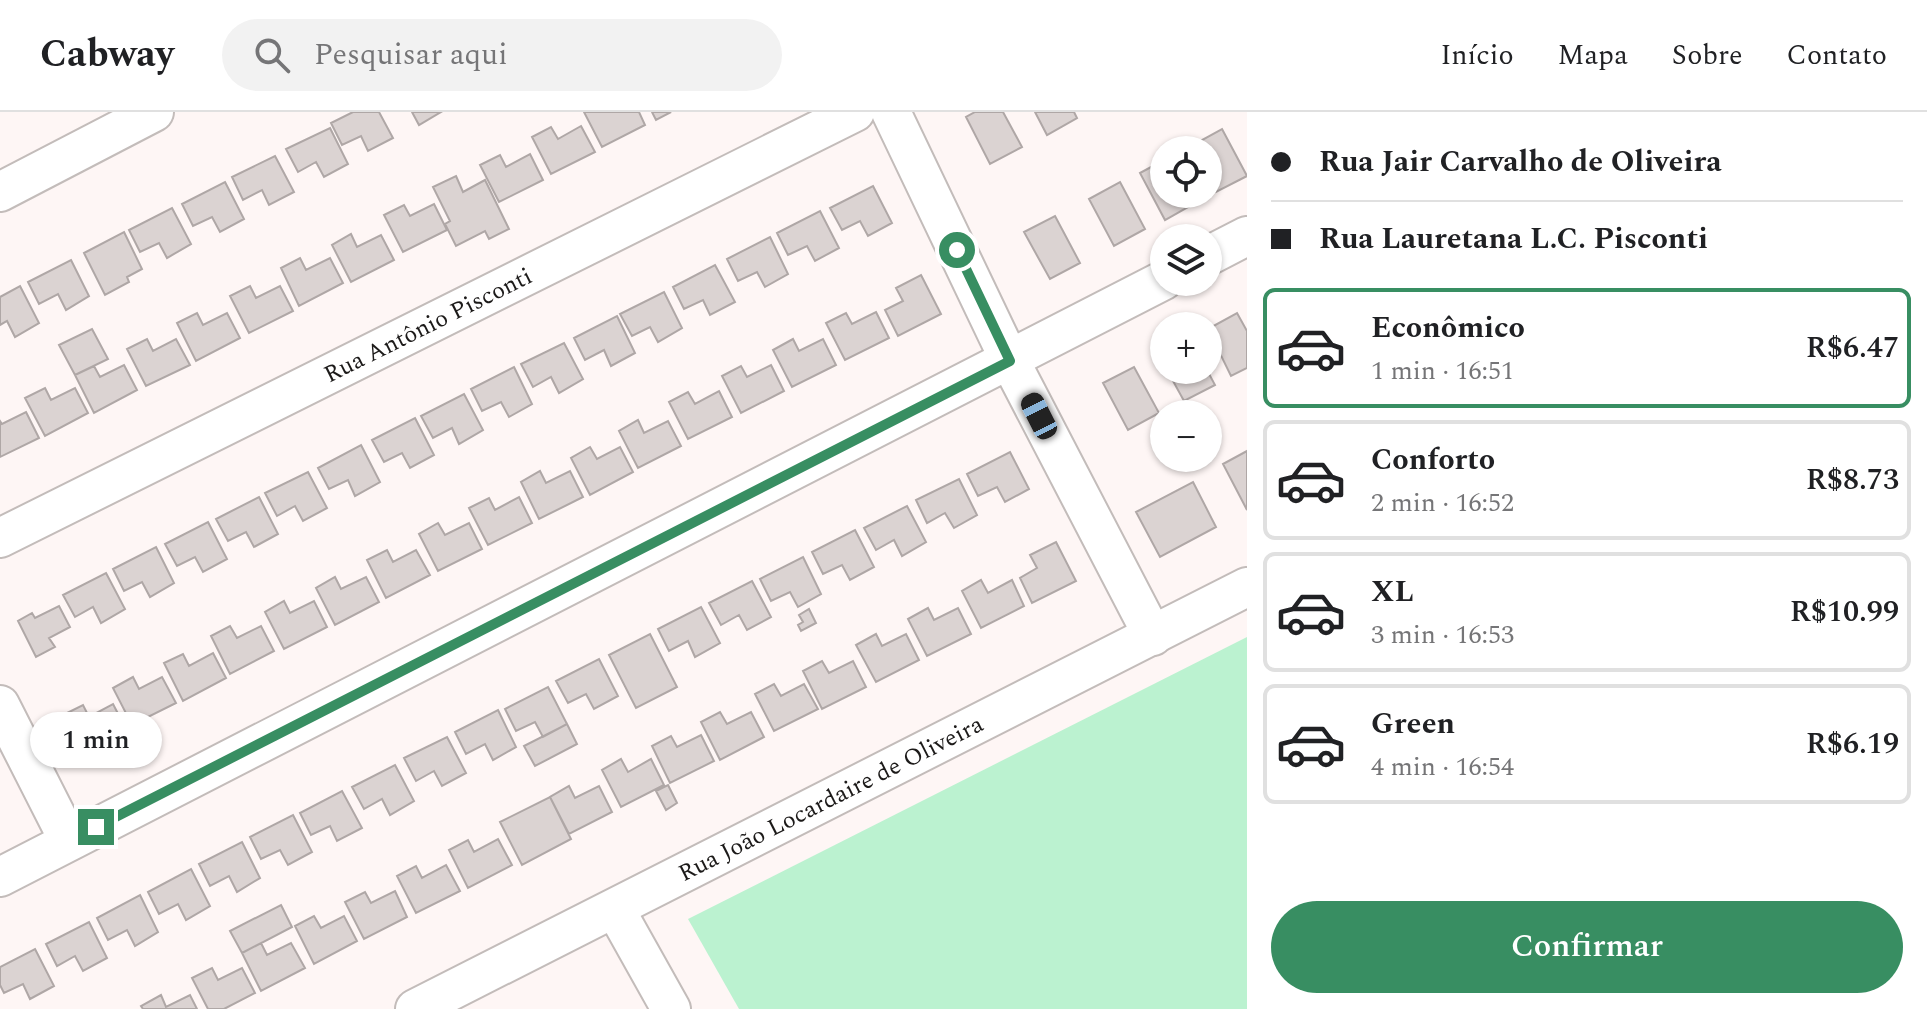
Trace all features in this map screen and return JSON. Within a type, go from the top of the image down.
[{"type":"street","points":[[0,192],[154,112]]},
{"type":"street","name":"Rua Antônio Pisconti","points":[[0,538],[855,112]]},
{"type":"street","points":[[891,112],[1010,361],[1153,636]]},
{"type":"street","points":[[1222,249],[1247,236]]},
{"type":"street","points":[[0,877],[1150,287]]},
{"type":"street","name":"Rua João Locardaire de Oliveira","points":[[415,1009],[1247,587]]},
{"type":"street","points":[[0,705],[69,841]]},
{"type":"street","points":[[615,909],[671,1009]]},
{"type":"green space","points":[[1247,637],[1247,1009],[739,1009],[688,919]]},
{"type":"building","points":[[353,112],[379,112],[393,138],[368,151],[361,136],[342,145],[331,123]]},
{"type":"building","points":[[412,112],[441,112],[419,125]]},
{"type":"building","points":[[584,112],[639,112],[645,125],[602,147]]},
{"type":"building","points":[[652,112],[671,112],[656,120]]},
{"type":"building","points":[[975,112],[1003,112],[1022,147],[990,164],[966,117]]},
{"type":"building","points":[[1035,112],[1074,112],[1077,118],[1047,135]]},
{"type":"building","points":[[581,126],[595,152],[551,174],[532,137],[551,127],[558,139]]},
{"type":"building","points":[[330,128],[348,164],[324,177],[316,162],[298,172],[286,149]]},
{"type":"building","points":[[1222,129],[1247,176],[1222,189],[1222,136],[1209,136]]},
{"type":"building","points":[[530,154],[543,180],[499,202],[480,165],[500,155],[506,167]]},
{"type":"building","points":[[275,156],[294,192],[269,205],[262,190],[243,200],[232,177]]},
{"type":"building","points":[[1150,168],[1150,192],[1140,173]]},
{"type":"building","points":[[456,176],[463,192],[485,180],[509,229],[489,239],[485,231],[456,246],[445,224],[450,221],[433,187]]},
{"type":"building","points":[[225,182],[244,219],[220,232],[212,217],[193,226],[182,204]]},
{"type":"building","points":[[1120,182],[1145,229],[1114,246],[1089,199]]},
{"type":"building","points":[[873,186],[892,223],[868,236],[860,221],[842,230],[830,208]]},
{"type":"building","points":[[434,204],[447,230],[403,252],[384,215],[404,205],[410,216]]},
{"type":"building","points":[[172,208],[191,244],[167,258],[159,243],[140,252],[129,230]]},
{"type":"building","points":[[1159,208],[1186,208],[1165,220]]},
{"type":"building","points":[[820,211],[839,248],[815,261],[807,246],[788,255],[777,233]]},
{"type":"building","points":[[1055,216],[1080,263],[1050,279],[1024,232]]},
{"type":"building","points":[[124,232],[142,269],[127,277],[129,282],[105,295],[84,253]]},
{"type":"building","points":[[351,234],[357,247],[381,235],[394,260],[351,282],[332,245]]},
{"type":"building","points":[[770,237],[788,274],[765,287],[757,272],[738,281],[727,259]]},
{"type":"building","points":[[300,258],[306,270],[330,258],[343,283],[299,306],[281,268]]},
{"type":"building","points":[[71,260],[89,296],[66,310],[58,294],[39,304],[28,282]]},
{"type":"building","points":[[715,265],[735,302],[710,315],[703,300],[684,309],[673,287]]},
{"type":"building","points":[[921,275],[941,314],[898,336],[885,310],[903,301],[896,288]]},
{"type":"building","points":[[20,286],[39,323],[15,337],[7,321],[0,325],[0,297]]},
{"type":"building","points":[[250,286],[256,298],[280,286],[293,311],[249,333],[230,296]]},
{"type":"building","points":[[664,292],[682,328],[658,342],[650,327],[632,336],[620,314]]},
{"type":"building","points":[[876,312],[889,338],[845,360],[826,323],[846,313],[852,324]]},
{"type":"building","points":[[197,313],[203,325],[227,313],[240,338],[196,361],[177,323]]},
{"type":"building","points":[[1237,313],[1247,331],[1247,368],[1231,376],[1222,358],[1222,321]]},
{"type":"building","points":[[617,316],[635,353],[611,366],[604,350],[585,360],[574,338]]},
{"type":"building","points":[[92,329],[108,359],[75,375],[59,345]]},
{"type":"building","points":[[147,339],[153,351],[176,339],[190,365],[146,386],[127,349]]},
{"type":"building","points":[[793,339],[799,351],[823,339],[836,365],[792,387],[773,350]]},
{"type":"building","points":[[564,343],[583,379],[559,393],[551,377],[533,387],[521,364]]},
{"type":"building","points":[[124,365],[137,390],[94,413],[75,375],[94,366],[100,377]]},
{"type":"building","points":[[771,365],[784,391],[741,413],[722,376],[741,366],[747,377]]},
{"type":"building","points":[[514,367],[532,404],[509,417],[501,402],[482,411],[471,389]]},
{"type":"building","points":[[1134,367],[1152,400],[1150,418],[1128,430],[1103,383]]},
{"type":"building","points":[[1175,384],[1215,385],[1186,400]]},
{"type":"building","points":[[45,388],[51,400],[75,388],[88,413],[45,436],[25,398]]},
{"type":"building","points":[[719,391],[732,417],[688,439],[669,402],[688,392],[695,404]]},
{"type":"building","points":[[464,394],[483,430],[459,444],[452,428],[433,438],[421,416]]},
{"type":"building","points":[[26,412],[39,438],[0,457],[0,421],[2,424]]},
{"type":"building","points":[[415,418],[434,455],[410,468],[402,453],[384,462],[372,440]]},
{"type":"building","points":[[638,420],[644,433],[668,421],[681,446],[638,468],[619,431]]},
{"type":"building","points":[[361,445],[380,482],[355,496],[348,480],[329,489],[318,468]]},
{"type":"building","points":[[590,447],[597,459],[620,447],[633,472],[590,495],[571,458]]},
{"type":"building","points":[[1247,451],[1247,510],[1223,464]]},
{"type":"building","points":[[1010,452],[1029,489],[1005,502],[997,487],[978,496],[967,474]]},
{"type":"building","points":[[540,471],[546,483],[570,471],[583,497],[539,519],[521,482]]},
{"type":"building","points":[[308,472],[327,508],[303,521],[295,506],[277,516],[265,493]]},
{"type":"building","points":[[959,479],[977,515],[954,528],[945,513],[927,523],[916,500]]},
{"type":"building","points":[[1193,482],[1216,527],[1160,557],[1136,512]]},
{"type":"building","points":[[259,497],[278,534],[254,547],[246,532],[228,541],[216,519]]},
{"type":"building","points":[[519,497],[532,523],[488,545],[469,508],[489,498],[495,510]]},
{"type":"building","points":[[907,506],[926,542],[902,556],[894,540],[876,550],[864,528]]},
{"type":"building","points":[[208,522],[227,559],[203,572],[195,557],[177,566],[165,544]]},
{"type":"building","points":[[438,523],[445,535],[469,523],[482,549],[438,571],[419,534]]},
{"type":"building","points":[[855,530],[874,567],[850,580],[842,565],[823,574],[812,552]]},
{"type":"building","points":[[1056,542],[1076,581],[1032,603],[1020,578],[1037,568],[1030,555]]},
{"type":"building","points":[[156,547],[174,583],[150,597],[142,582],[124,591],[113,569]]},
{"type":"building","points":[[387,550],[393,562],[416,550],[430,575],[386,598],[367,560]]},
{"type":"building","points":[[803,557],[821,594],[798,607],[790,592],[771,601],[760,579]]},
{"type":"building","points":[[106,573],[125,609],[101,623],[93,607],[75,617],[63,595]]},
{"type":"building","points":[[335,577],[341,589],[366,577],[379,602],[335,625],[316,588]]},
{"type":"building","points":[[981,580],[988,593],[1012,580],[1024,606],[981,628],[962,591]]},
{"type":"building","points":[[752,581],[771,617],[747,630],[739,615],[721,625],[709,603]]},
{"type":"building","points":[[284,601],[290,613],[314,601],[327,627],[284,649],[265,612]]},
{"type":"building","points":[[59,606],[70,627],[49,638],[55,647],[36,657],[18,621],[32,613],[35,618]]},
{"type":"building","points":[[701,607],[720,643],[695,657],[688,641],[669,651],[658,629]]},
{"type":"building","points":[[928,608],[934,620],[958,608],[971,634],[927,656],[908,619]]},
{"type":"building","points":[[809,609],[816,623],[801,631],[798,625],[803,622],[799,615]]},
{"type":"building","points":[[230,626],[237,638],[261,626],[274,651],[230,674],[211,636]]},
{"type":"building","points":[[650,634],[677,687],[636,708],[609,655]]},
{"type":"building","points":[[876,634],[882,646],[906,634],[919,660],[876,682],[856,645]]},
{"type":"building","points":[[213,653],[226,678],[183,701],[164,663],[183,654],[189,666]]},
{"type":"building","points":[[599,659],[618,696],[594,709],[586,694],[568,703],[556,681]]},
{"type":"building","points":[[822,661],[829,673],[853,661],[866,687],[822,709],[803,671]]},
{"type":"building","points":[[133,677],[139,689],[162,677],[176,703],[132,725],[113,688]]},
{"type":"building","points":[[774,684],[781,696],[804,684],[818,709],[774,731],[755,694]]},
{"type":"building","points":[[548,687],[567,724],[543,737],[535,722],[516,731],[505,709]]},
{"type":"building","points":[[113,704],[126,729],[83,752],[63,715],[83,705],[89,717]]},
{"type":"building","points":[[498,710],[516,747],[493,760],[485,744],[466,754],[455,732]]},
{"type":"building","points":[[720,712],[727,724],[751,712],[764,737],[720,760],[701,722]]},
{"type":"building","points":[[567,724],[577,744],[535,766],[524,746]]},
{"type":"building","points":[[701,735],[714,761],[670,783],[652,746],[671,736],[677,747]]},
{"type":"building","points":[[447,737],[466,773],[442,786],[434,771],[416,781],[404,758]]},
{"type":"building","points":[[621,759],[628,772],[651,759],[664,785],[621,807],[602,770]]},
{"type":"building","points":[[395,765],[414,801],[390,815],[382,799],[364,809],[352,787]]},
{"type":"building","points":[[668,785],[677,803],[666,810],[656,791]]},
{"type":"building","points":[[569,786],[575,798],[599,786],[612,812],[569,834],[550,797]]},
{"type":"building","points":[[342,791],[362,828],[337,841],[330,826],[311,835],[300,813]]},
{"type":"building","points":[[550,797],[571,839],[522,865],[500,822]]},
{"type":"building","points":[[293,815],[312,852],[288,865],[280,850],[261,859],[250,837]]},
{"type":"building","points":[[498,839],[512,865],[468,888],[449,850],[468,840],[474,852]]},
{"type":"building","points":[[242,842],[260,878],[237,892],[229,876],[210,886],[199,864]]},
{"type":"building","points":[[446,865],[460,891],[416,913],[397,876],[416,866],[422,878]]},
{"type":"building","points":[[191,869],[210,906],[186,920],[178,904],[159,914],[148,892]]},
{"type":"building","points":[[395,891],[407,917],[364,939],[345,902],[365,892],[371,903]]},
{"type":"building","points":[[140,895],[158,932],[135,946],[127,930],[108,940],[97,918]]},
{"type":"building","points":[[281,905],[292,927],[242,953],[230,931]]},
{"type":"building","points":[[314,916],[321,928],[344,916],[357,941],[314,964],[295,926]]},
{"type":"building","points":[[89,922],[107,958],[83,971],[75,956],[57,966],[46,944]]},
{"type":"building","points":[[261,943],[267,955],[291,943],[305,968],[261,991],[242,953]]},
{"type":"building","points":[[35,949],[54,986],[30,999],[23,984],[4,993],[0,985],[0,967]]},
{"type":"building","points":[[212,968],[218,980],[242,968],[255,993],[224,1009],[208,1009],[192,978]]},
{"type":"building","points":[[161,995],[166,1007],[190,995],[197,1009],[143,1009],[141,1006]]},
{"type":"route","points":[[96,827],[1010,361],[957,250]]}]
